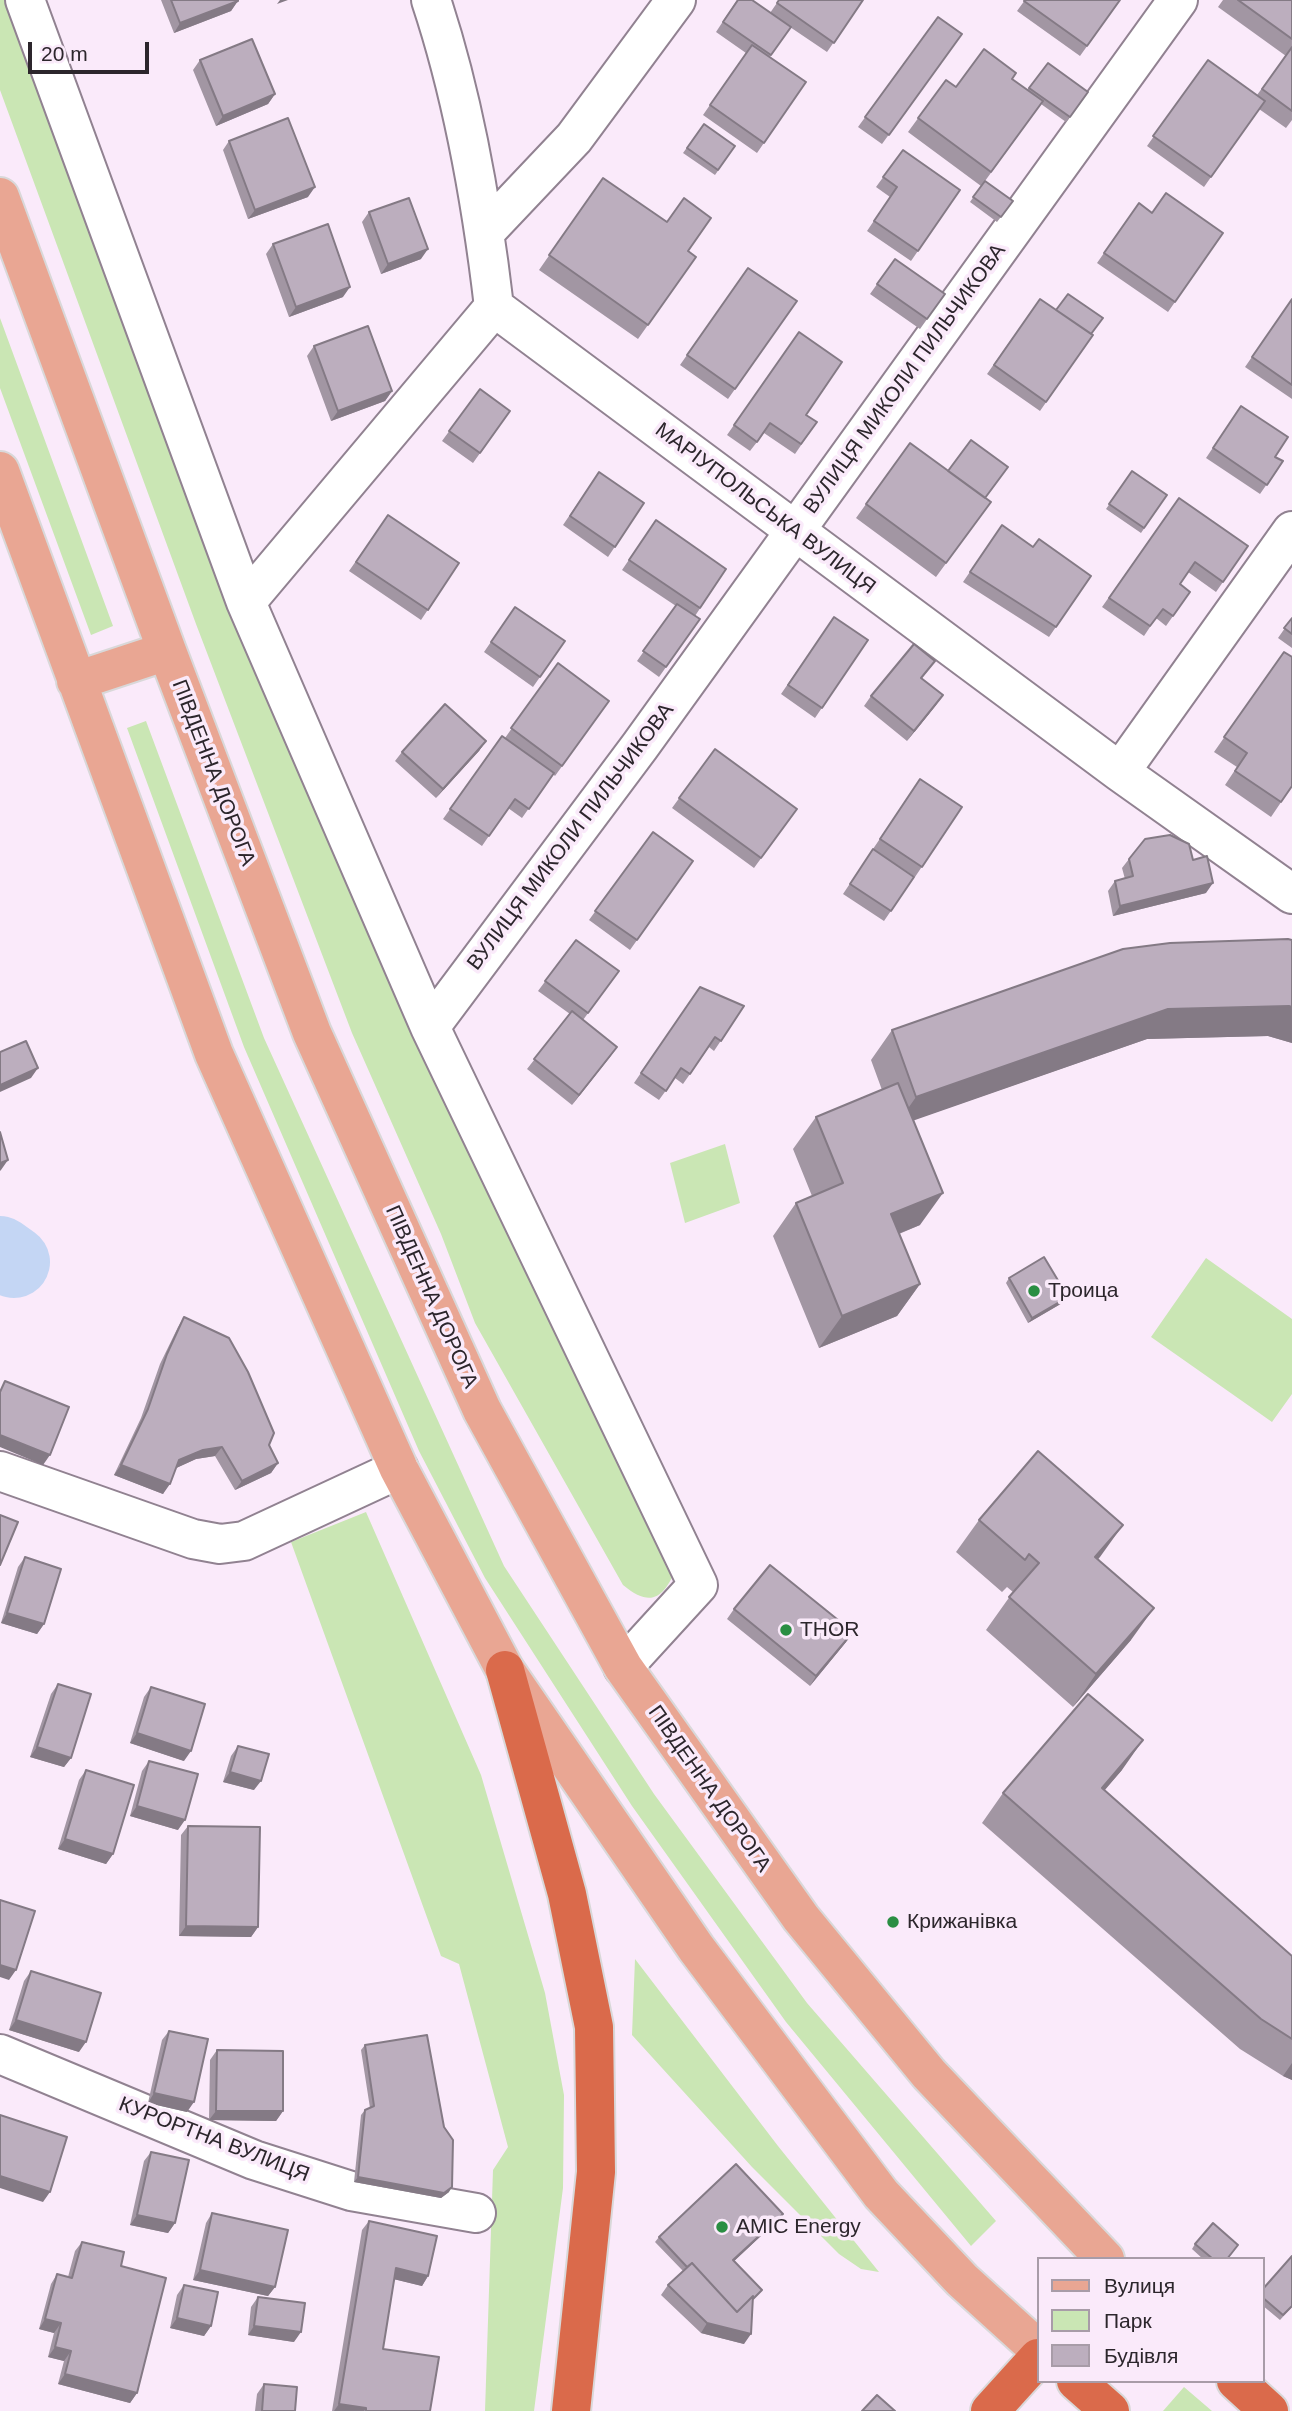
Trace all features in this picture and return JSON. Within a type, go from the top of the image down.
[{"type":"highway","points":[[505,1670],[567,1894],[594,2027],[596,2172],[571,2411]]},
{"type":"highway","points":[[990,2411],[1036,2360]]},
{"type":"highway","points":[[1078,2383],[1110,2411]]},
{"type":"highway","points":[[1238,2383],[1269,2411]]},
{"type":"main road","name":"ПІВДЕННА ДОРОГА","points":[[0,197],[167,651],[329,1071],[482,1410],[623,1667],[810,1929],[929,2074],[1103,2257]]},
{"type":"main road","points":[[0,471],[214,1054],[399,1469],[505,1670],[696,1948],[866,2174],[962,2280],[1036,2347]]},
{"type":"main road","points":[[76,681],[167,651]]},
{"type":"street","points":[[26,0],[246,602],[430,1027],[698,1585],[623,1667]]},
{"type":"street","points":[[246,602],[494,307],[485,232],[450,58],[431,0]]},
{"type":"street","points":[[485,232],[574,138],[676,0]]},
{"type":"street","name":"ВУЛИЦЯ МИКОЛИ ПИЛЬЧИКОВА","points":[[430,1027],[794,532],[1178,0]]},
{"type":"street","name":"МАРІУПОЛЬСЬКА ВУЛИЦЯ","points":[[494,307],[1120,772],[1292,894]]},
{"type":"street","points":[[1120,772],[1292,531]]},
{"type":"street","points":[[0,1471],[193,1539],[220,1544],[244,1541],[399,1469]]},
{"type":"street","name":"КУРОРТНА ВУЛИЦЯ","points":[[0,2054],[254,2160],[351,2191],[475,2214]]},
{"type":"green space","points":[[0,0],[11,0],[677,1567],[667,1586],[656,1596],[642,1597],[623,1585],[475,1323],[441,1234],[352,1033],[196,624],[0,90]]},
{"type":"green space","points":[[0,318],[113,626],[91,635],[0,388]]},
{"type":"green space","points":[[146,721],[264,1038],[504,1566],[654,1794],[807,2003],[996,2221],[971,2246],[786,2022],[632,1806],[485,1578],[419,1451],[244,1047],[127,728]]},
{"type":"green space","points":[[725,1144],[740,1203],[685,1223],[670,1163]]},
{"type":"green space","points":[[1206,1258],[1292,1319],[1292,1394],[1272,1422],[1151,1337]]},
{"type":"green space","points":[[366,1512],[481,1775],[545,1993],[564,2095],[563,2188],[534,2411],[485,2411],[493,2170],[508,2147],[459,1964],[441,1956],[291,1542]]},
{"type":"green space","points":[[635,1959],[778,2146],[879,2272],[861,2269],[839,2254],[752,2167],[632,2035]]},
{"type":"green space","points":[[1184,2387],[1212,2411],[1163,2411]]},
{"type":"building","points":[[171,0],[238,0],[238,1],[180,23]]},
{"type":"building","points":[[738,0],[752,0],[791,27],[771,55],[723,22]]},
{"type":"building","points":[[779,0],[863,0],[834,43],[777,3]]},
{"type":"building","points":[[1025,0],[1120,0],[1087,46]]},
{"type":"building","points":[[1238,0],[1292,0],[1292,39]]},
{"type":"building","points":[[938,17],[962,34],[889,135],[865,117]]},
{"type":"building","points":[[252,39],[275,94],[223,116],[200,60]]},
{"type":"building","points":[[752,45],[806,82],[764,143],[710,105]]},
{"type":"building","points":[[1292,47],[1292,111],[1262,89]]},
{"type":"building","points":[[984,49],[1016,73],[1012,79],[1043,101],[991,172],[918,118],[946,80],[956,87]]},
{"type":"building","points":[[1208,60],[1265,101],[1211,177],[1153,136]]},
{"type":"building","points":[[1048,63],[1088,92],[1070,117],[1029,88]]},
{"type":"building","points":[[288,118],[315,187],[255,210],[229,141]]},
{"type":"building","points":[[704,124],[735,146],[718,170],[687,148]]},
{"type":"building","points":[[903,150],[960,190],[918,251],[874,221],[897,187],[883,177]]},
{"type":"building","points":[[603,178],[667,222],[684,198],[711,218],[688,251],[696,257],[648,325],[549,255]]},
{"type":"building","points":[[985,181],[1013,201],[1001,217],[973,197]]},
{"type":"building","points":[[1166,193],[1223,233],[1175,302],[1104,253],[1139,203],[1152,213]]},
{"type":"building","points":[[409,198],[428,249],[388,264],[369,212]]},
{"type":"building","points":[[328,224],[350,287],[296,307],[273,244]]},
{"type":"building","points":[[895,259],[945,294],[927,319],[877,284]]},
{"type":"building","points":[[748,268],[797,301],[735,389],[687,355]]},
{"type":"building","points":[[1068,294],[1103,318],[1091,334],[1056,310]]},
{"type":"building","points":[[1040,299],[1093,335],[1046,402],[994,365]]},
{"type":"building","points":[[1292,299],[1292,385],[1252,357]]},
{"type":"building","points":[[368,326],[392,391],[338,411],[314,346]]},
{"type":"building","points":[[799,332],[842,362],[806,415],[817,422],[801,444],[770,423],[757,442],[734,425]]},
{"type":"building","points":[[480,389],[510,411],[480,453],[449,431]]},
{"type":"building","points":[[1241,406],[1288,437],[1275,457],[1283,461],[1267,485],[1213,448]]},
{"type":"building","points":[[971,440],[1008,467],[985,498],[948,471]]},
{"type":"building","points":[[910,443],[991,502],[946,563],[866,504]]},
{"type":"building","points":[[1132,471],[1167,495],[1144,528],[1109,504]]},
{"type":"building","points":[[599,472],[644,503],[615,547],[570,516]]},
{"type":"building","points":[[1179,498],[1248,546],[1223,582],[1195,562],[1180,584],[1190,592],[1173,616],[1163,609],[1150,626],[1109,598]]},
{"type":"building","points":[[388,515],[459,563],[428,610],[356,562]]},
{"type":"building","points":[[656,520],[726,569],[700,608],[629,560]]},
{"type":"building","points":[[1002,525],[1033,547],[1039,539],[1091,576],[1056,627],[970,572]]},
{"type":"building","points":[[677,604],[700,619],[666,667],[643,651]]},
{"type":"building","points":[[515,607],[565,641],[540,677],[491,642]]},
{"type":"building","points":[[834,617],[868,640],[822,708],[788,685]]},
{"type":"building","points":[[1292,618],[1292,634],[1284,628]]},
{"type":"building","points":[[914,644],[935,661],[921,678],[943,695],[914,731],[871,696]]},
{"type":"building","points":[[1284,652],[1292,657],[1292,786],[1281,802],[1235,771],[1247,753],[1224,737]]},
{"type":"building","points":[[558,663],[609,701],[562,766],[511,728]]},
{"type":"building","points":[[445,704],[486,741],[443,789],[402,752]]},
{"type":"building","points":[[502,736],[554,773],[529,809],[515,799],[489,836],[450,809]]},
{"type":"building","points":[[715,749],[797,809],[761,858],[679,798]]},
{"type":"building","points":[[920,779],[962,807],[922,867],[880,839]]},
{"type":"building","points":[[653,832],[693,861],[637,940],[595,911]]},
{"type":"building","points":[[1170,835],[1189,844],[1193,860],[1207,856],[1213,883],[1120,906],[1115,881],[1133,876],[1129,859],[1145,839]]},
{"type":"building","points":[[873,849],[914,877],[891,911],[850,884]]},
{"type":"building","points":[[576,940],[619,971],[588,1013],[545,981]]},
{"type":"building","points":[[1292,940],[1292,1007],[1168,1009],[916,1097],[892,1030],[1123,949],[1170,943]]},
{"type":"building","points":[[700,987],[744,1006],[721,1041],[715,1037],[690,1074],[681,1068],[666,1091],[641,1073]]},
{"type":"building","points":[[572,1011],[617,1047],[579,1095],[534,1059]]},
{"type":"building","points":[[26,1041],[38,1068],[0,1085],[0,1052]]},
{"type":"building","points":[[898,1083],[943,1193],[891,1214],[920,1284],[842,1316],[796,1203],[843,1183],[816,1117]]},
{"type":"building","points":[[0,1132],[8,1160],[0,1163]]},
{"type":"building","points":[[1044,1257],[1068,1297],[1032,1318],[1009,1278]]},
{"type":"building","points":[[184,1317],[229,1338],[248,1372],[274,1433],[269,1445],[278,1463],[242,1481],[222,1447],[203,1450],[179,1460],[170,1484],[121,1465],[148,1409],[167,1354]]},
{"type":"building","points":[[5,1381],[69,1407],[50,1455],[0,1435],[0,1392]]},
{"type":"building","points":[[1038,1451],[1123,1525],[1095,1557],[1154,1608],[1096,1674],[1009,1597],[1039,1563],[1029,1554],[1025,1560],[979,1520]]},
{"type":"building","points":[[0,1515],[18,1522],[0,1565]]},
{"type":"building","points":[[25,1557],[61,1569],[44,1624],[7,1613]]},
{"type":"building","name":"THOR","points":[[770,1565],[853,1632],[816,1676],[734,1609]]},
{"type":"building","points":[[58,1684],[91,1694],[71,1758],[37,1747]]},
{"type":"building","points":[[151,1687],[205,1704],[191,1751],[137,1733]]},
{"type":"building","points":[[1088,1694],[1143,1740],[1102,1788],[1292,1956],[1292,2039],[1261,2019],[1003,1793]]},
{"type":"building","points":[[238,1746],[269,1754],[261,1781],[230,1772]]},
{"type":"building","points":[[149,1761],[198,1774],[185,1820],[137,1806]]},
{"type":"building","points":[[86,1770],[134,1785],[113,1854],[65,1839]]},
{"type":"building","points":[[188,1826],[260,1827],[258,1927],[186,1926]]},
{"type":"building","points":[[0,1900],[35,1911],[16,1970],[0,1965]]},
{"type":"building","points":[[31,1971],[101,1993],[86,2042],[16,2020]]},
{"type":"building","points":[[169,2031],[208,2039],[194,2102],[154,2093]]},
{"type":"building","points":[[427,2035],[444,2127],[453,2140],[452,2187],[444,2193],[358,2177],[365,2110],[374,2106],[365,2045]]},
{"type":"building","points":[[217,2050],[283,2051],[283,2111],[216,2111]]},
{"type":"building","points":[[0,2115],[67,2137],[50,2192],[0,2176]]},
{"type":"building","points":[[151,2152],[189,2160],[175,2223],[137,2215]]},
{"type":"building","points":[[736,2164],[783,2214],[733,2260],[762,2290],[737,2312],[692,2263],[687,2267],[659,2237]]},
{"type":"building","points":[[212,2213],[288,2230],[275,2287],[200,2270]]},
{"type":"building","points":[[369,2221],[437,2236],[428,2276],[396,2268],[383,2349],[439,2357],[430,2411],[366,2411],[366,2408],[339,2404]]},
{"type":"building","points":[[1213,2223],[1238,2245],[1229,2257],[1211,2257],[1195,2244]]},
{"type":"building","points":[[82,2242],[124,2252],[121,2266],[166,2278],[137,2393],[65,2374],[71,2351],[55,2347],[61,2323],[45,2319],[57,2274],[72,2278]]},
{"type":"building","points":[[1292,2256],[1292,2306],[1283,2315],[1264,2299],[1264,2288]]},
{"type":"building","points":[[692,2263],[737,2312],[753,2296],[751,2334],[707,2323],[668,2285]]},
{"type":"building","points":[[184,2285],[218,2292],[211,2326],[177,2318]]},
{"type":"building","points":[[258,2297],[305,2303],[301,2332],[254,2326]]},
{"type":"building","points":[[264,2384],[297,2387],[295,2411],[262,2411]]},
{"type":"building","points":[[877,2395],[895,2411],[862,2411]]},
{"type":"waterway","points":[[0,1252],[14,1262]]},
{"type":"place","name":"Троица","points":[[1034,1291]]},
{"type":"place","name":"THOR","points":[[786,1630]]},
{"type":"place","name":"Крижанівка","points":[[893,1922]]},
{"type":"place","name":"AMIC Energy","points":[[722,2227]]}]
